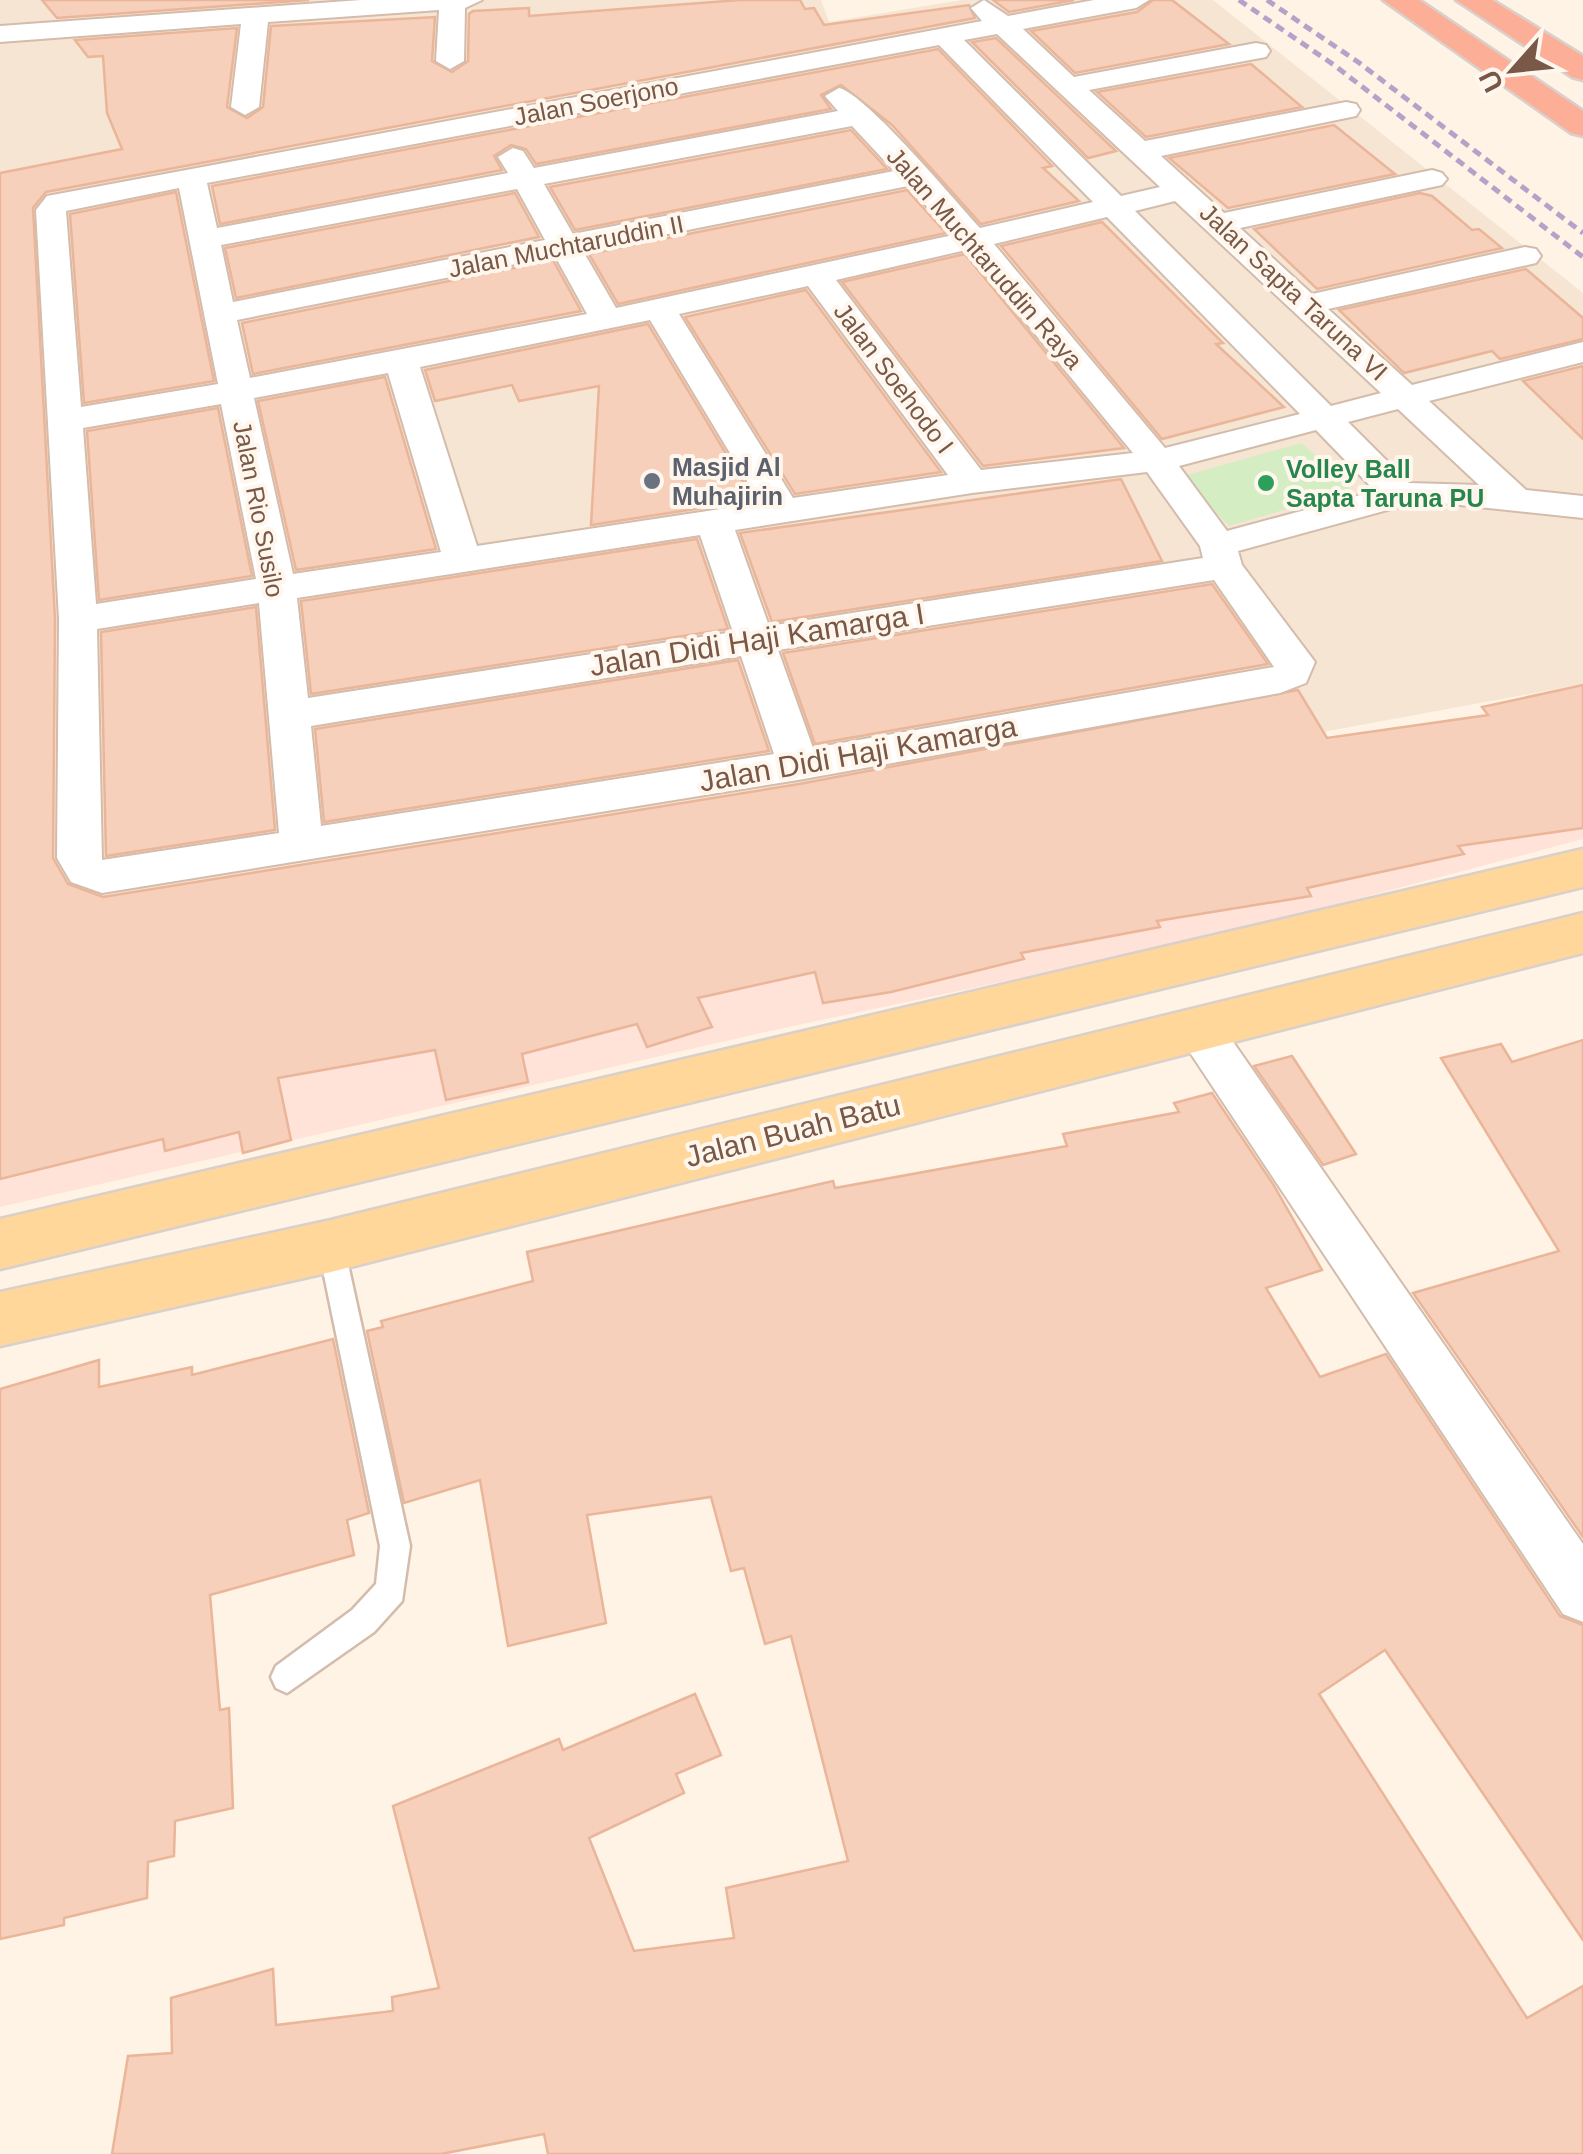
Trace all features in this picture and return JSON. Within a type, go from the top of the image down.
[{"type":"highway","points":[[1398,0],[1495,62],[1583,126]]},
{"type":"highway","points":[[1471,0],[1583,70]]},
{"type":"main road","points":[[0,1244],[1583,868]]},
{"type":"main road","name":"Jalan Buah Batu","points":[[0,1318],[331,1246],[1583,933]]},
{"type":"street","name":"Jalan Sapta Taruna VI","points":[[974,0],[1518,501]]},
{"type":"street","points":[[1000,24],[1136,0]]},
{"type":"street","points":[[0,34],[461,1],[450,61]]},
{"type":"street","points":[[245,107],[256,18]]},
{"type":"street","name":"Jalan Soerjono","points":[[67,420],[51,210],[71,196],[1000,24]]},
{"type":"street","points":[[944,36],[1400,494]]},
{"type":"street","points":[[1068,86],[1256,50]]},
{"type":"street","name":"Jalan Muchtaruddin Raya","points":[[805,61],[973,240],[1159,460],[1221,556]]},
{"type":"street","points":[[1141,150],[1346,110]]},
{"type":"street","points":[[204,238],[859,116]]},
{"type":"street","points":[[491,120],[606,318]]},
{"type":"street","name":"Jalan Rio Susilo","points":[[190,176],[277,588],[302,845]]},
{"type":"street","name":"Jalan Muchtaruddin II","points":[[219,314],[913,176]]},
{"type":"street","points":[[1220,223],[1432,179]]},
{"type":"street","points":[[1184,190],[659,308],[236,393],[67,420],[78,619],[972,482],[1159,460],[1403,394],[1583,352]]},
{"type":"street","points":[[1308,304],[1525,256]]},
{"type":"street","name":"Jalan Soehodo I","points":[[816,274],[972,482]]},
{"type":"street","points":[[659,308],[784,513]]},
{"type":"street","points":[[402,360],[462,559]]},
{"type":"street","points":[[1221,556],[1400,494],[1441,492],[1583,507]]},
{"type":"street","points":[[716,524],[798,765]]},
{"type":"street","name":"Jalan Didi Haji Kamarga","points":[[78,619],[79,858],[86,871],[102,877],[798,765],[1280,680],[1292,674],[1295,662],[1221,556]]},
{"type":"street","name":"Jalan Didi Haji Kamarga I","points":[[290,715],[755,640],[1221,556]]},
{"type":"street","points":[[1199,1029],[1583,1594]]},
{"type":"lane","points":[[287,1677],[363,1620],[391,1590],[395,1546],[331,1246]]},
{"type":"shaded area","points":[[0,0],[821,0],[829,22],[962,0],[1213,0],[1583,293],[1583,684],[0,976]]},
{"type":"shaded area","points":[[1583,747],[1583,839],[1210,938],[774,1030],[0,1207],[0,1077]]},
{"type":"green space","name":"Volley Ball Sapta Taruna PU","points":[[1302,443],[1351,490],[1229,526],[1183,476]]},
{"type":"building","points":[[42,0],[309,0],[57,18]]},
{"type":"building","points":[[740,0],[800,0],[805,9],[814,8],[824,25],[969,5],[975,18],[46,192],[33,208],[55,619],[53,858],[68,884],[103,897],[799,784],[1298,690],[1327,738],[1488,715],[1482,707],[1583,685],[1583,828],[1458,846],[1464,854],[1307,888],[1311,896],[1157,921],[1160,927],[1021,953],[1024,959],[891,992],[823,1003],[815,972],[698,998],[712,1027],[647,1047],[637,1024],[522,1054],[528,1082],[446,1100],[435,1050],[278,1078],[291,1140],[243,1153],[239,1132],[165,1151],[163,1139],[0,1179],[0,173],[122,149],[107,113],[103,56],[88,57],[75,40],[237,28],[227,107],[247,118],[263,107],[271,26],[435,17],[432,61],[452,72],[468,61],[469,14],[473,11],[529,8],[529,16]]},
{"type":"building","points":[[993,0],[1074,0],[1009,12]]},
{"type":"building","points":[[1153,0],[1172,0],[1229,44],[1075,73],[1031,31],[1137,12]]},
{"type":"building","points":[[996,38],[1116,151],[1088,158],[972,42]]},
{"type":"building","points":[[938,49],[1052,166],[1043,168],[1079,201],[981,224],[892,125],[841,85],[821,95],[831,109],[536,164],[526,149],[511,145],[494,156],[502,170],[220,224],[212,186]]},
{"type":"building","points":[[1251,64],[1302,107],[1146,137],[1097,92]]},
{"type":"building","points":[[1334,125],[1395,174],[1228,208],[1169,158]]},
{"type":"building","points":[[851,130],[887,169],[575,230],[550,187]]},
{"type":"building","points":[[907,190],[946,233],[618,304],[589,254]]},
{"type":"building","points":[[176,192],[214,381],[84,403],[70,214]]},
{"type":"building","points":[[515,193],[539,237],[236,298],[225,248]]},
{"type":"building","points":[[1420,193],[1432,196],[1472,230],[1479,229],[1502,248],[1317,289],[1254,229]]},
{"type":"building","points":[[1102,222],[1223,343],[1216,344],[1284,407],[1162,439],[1001,246]]},
{"type":"building","points":[[965,254],[1124,448],[983,466],[842,282]]},
{"type":"building","points":[[553,260],[581,311],[253,374],[242,323]]},
{"type":"building","points":[[1526,269],[1583,318],[1583,339],[1500,359],[1492,351],[1404,373],[1339,310]]},
{"type":"building","points":[[806,290],[941,472],[795,494],[685,317]]},
{"type":"building","points":[[648,324],[754,500],[591,525],[599,386],[519,401],[512,385],[435,401],[425,370]]},
{"type":"building","points":[[1583,366],[1583,439],[1523,381]]},
{"type":"building","points":[[385,377],[436,549],[296,570],[258,401]]},
{"type":"building","points":[[218,408],[252,576],[99,600],[87,431]]},
{"type":"building","points":[[1121,479],[1162,561],[772,622],[740,533]]},
{"type":"building","points":[[697,539],[728,629],[311,694],[301,601]]},
{"type":"building","points":[[1212,584],[1268,664],[815,744],[783,653]]},
{"type":"building","points":[[256,607],[275,830],[106,856],[101,632]]},
{"type":"building","points":[[738,660],[769,751],[324,822],[315,729]]},
{"type":"building","points":[[1583,1040],[1583,1537],[1413,1293],[1559,1251],[1441,1058],[1501,1044],[1512,1062]]},
{"type":"building","points":[[1292,1056],[1356,1154],[1323,1165],[1254,1066]]},
{"type":"building","points":[[1212,1093],[1273,1184],[1322,1270],[1266,1288],[1320,1377],[1386,1354],[1560,1616],[1583,1625],[1583,1940],[1385,1650],[1319,1694],[1527,2018],[1583,1986],[1583,2154],[548,2154],[544,2134],[441,2154],[112,2154],[128,2056],[172,2053],[171,1998],[273,1969],[276,2025],[393,2011],[392,1997],[439,1988],[393,1806],[559,1739],[563,1750],[695,1694],[721,1755],[676,1774],[684,1793],[589,1838],[634,1951],[734,1938],[726,1888],[848,1861],[791,1636],[765,1644],[744,1568],[731,1571],[711,1497],[587,1515],[606,1623],[508,1646],[480,1480],[404,1503],[367,1331],[383,1327],[381,1321],[533,1281],[527,1252],[833,1181],[835,1188],[1067,1146],[1063,1134],[1179,1112],[1174,1103]]},
{"type":"building","points":[[333,1339],[369,1513],[347,1520],[354,1555],[210,1595],[220,1710],[229,1708],[233,1808],[175,1821],[174,1856],[148,1862],[147,1898],[64,1918],[64,1925],[0,1939],[0,1389],[99,1360],[99,1387],[192,1367],[192,1375]]},
{"type":"railway","points":[[1239,0],[1334,65],[1583,257]]},
{"type":"railway","points":[[1267,0],[1358,62],[1583,233]]},
{"type":"place","name":"Masjid Al Muhajirin","points":[[652,481]]},
{"type":"place","name":"Volley Ball Sapta Taruna PU","points":[[1266,483]]}]
